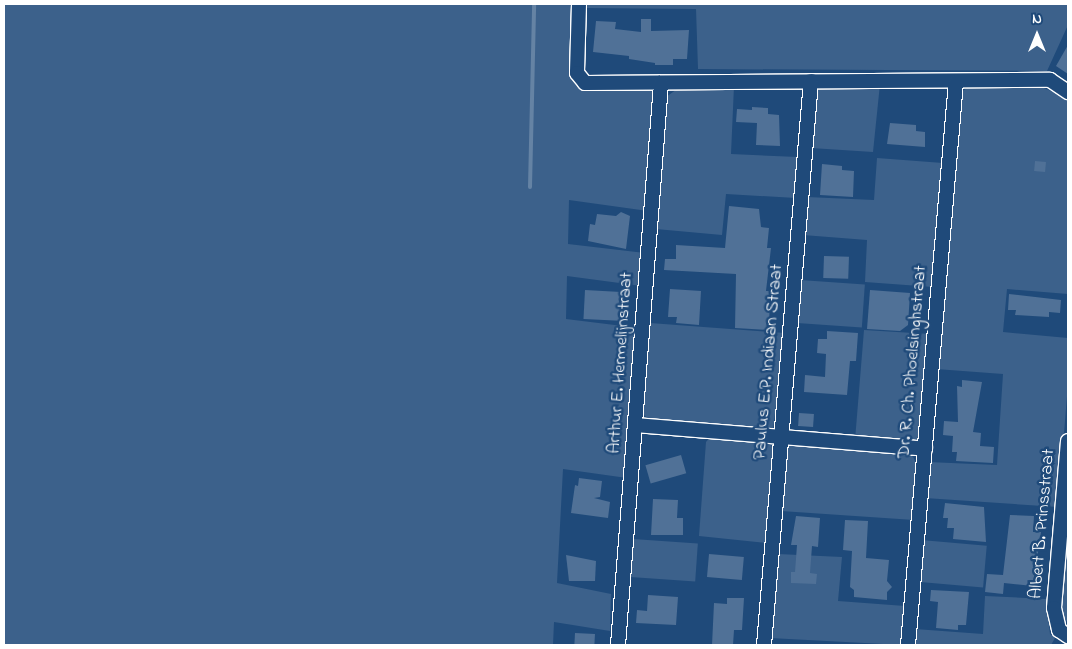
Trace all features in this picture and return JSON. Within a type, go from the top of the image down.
[{"type":"street","points":[[579,4],[577,74],[584,82],[956,82],[1050,80],[1068,92]]},
{"type":"street","name":"Paulus E.P. Indiaan Straat","points":[[764,645],[811,81]]},
{"type":"street","name":"Dr. R. Ch. Phoelsinghstraat","points":[[908,645],[956,82]]},
{"type":"street","name":"Arthur E. Hermelijnstraat","points":[[618,645],[661,83]]},
{"type":"street","points":[[636,425],[925,449]]},
{"type":"street","name":"Albert B. Prinsstraat","points":[[1068,440],[1054,608],[1059,630],[1068,636]]},
{"type":"shaded area","points":[[4,4],[574,4],[572,80],[657,92],[648,211],[569,200],[568,244],[645,253],[642,286],[567,276],[566,319],[639,328],[627,478],[563,469],[557,583],[611,594],[610,631],[554,622],[553,645],[4,645]]},
{"type":"shaded area","points":[[584,4],[1068,4],[1068,25],[1047,71],[698,69],[696,9],[584,8]]},
{"type":"shaded area","points":[[880,84],[873,152],[811,148],[815,93],[821,87]]},
{"type":"shaded area","points":[[1034,84],[1068,98],[1068,294],[1007,289],[1003,332],[1068,338],[1068,384],[1058,507],[925,498],[928,462],[997,465],[1003,374],[936,369],[958,94],[970,86]]},
{"type":"shaded area","points":[[734,86],[731,154],[798,157],[796,198],[726,194],[722,235],[656,229],[666,97],[680,87]]},
{"type":"shaded area","points":[[877,158],[943,163],[933,287],[865,282],[867,240],[803,235],[807,197],[874,200]]},
{"type":"shaded area","points":[[800,280],[865,285],[862,327],[797,323]]},
{"type":"shaded area","points":[[650,323],[785,333],[773,429],[653,421],[645,416],[641,410]]},
{"type":"shaded area","points":[[864,330],[930,334],[919,439],[915,443],[855,440]]},
{"type":"shaded area","points":[[711,436],[764,440],[770,443],[773,450],[766,543],[699,536],[706,442]]},
{"type":"shaded area","points":[[791,444],[906,452],[913,457],[920,470],[914,520],[781,511],[786,450]]},
{"type":"shaded area","points":[[633,539],[698,544],[695,581],[630,577]]},
{"type":"shaded area","points":[[921,540],[987,546],[983,588],[917,582]]},
{"type":"shaded area","points":[[1065,544],[1068,544],[1068,620],[1063,623],[1059,615]]},
{"type":"shaded area","points":[[778,554],[842,557],[838,601],[905,606],[902,645],[770,638]]},
{"type":"shaded area","points":[[985,596],[1046,599],[1050,634],[1055,638],[1051,645],[913,645],[915,629],[983,634]]},
{"type":"building","points":[[641,19],[651,19],[651,31],[689,30],[687,59],[673,59],[673,65],[655,65],[655,63],[629,59],[629,56],[593,52],[596,21],[616,22],[615,29],[641,32]]},
{"type":"building","points":[[1068,45],[1068,74],[1056,66]]},
{"type":"building","points":[[752,107],[768,108],[768,114],[779,115],[780,146],[756,145],[757,123],[736,122],[737,109],[752,110]]},
{"type":"building","points":[[890,123],[916,125],[916,131],[925,132],[925,147],[887,144]]},
{"type":"building","points":[[1035,161],[1046,162],[1045,172],[1034,171]]},
{"type":"building","points":[[822,164],[842,166],[842,170],[854,171],[853,197],[820,195]]},
{"type":"building","points":[[729,206],[759,209],[761,227],[769,228],[767,248],[771,248],[766,291],[770,291],[769,330],[735,328],[736,274],[664,270],[665,259],[676,259],[676,245],[725,248]]},
{"type":"building","points":[[621,212],[630,216],[626,249],[588,241],[590,224],[595,225],[597,214],[616,216]]},
{"type":"building","points":[[824,256],[849,257],[848,279],[823,278]]},
{"type":"building","points":[[670,289],[701,291],[699,325],[676,323],[677,317],[668,317]]},
{"type":"building","points":[[585,290],[621,292],[619,321],[583,319]]},
{"type":"building","points":[[870,290],[910,293],[908,325],[900,331],[867,329]]},
{"type":"building","points":[[1009,294],[1061,300],[1060,313],[1049,312],[1049,317],[1015,315],[1016,310],[1008,310]]},
{"type":"building","points":[[827,331],[858,333],[856,361],[850,361],[847,395],[804,392],[805,375],[825,377],[826,354],[817,353],[818,339],[827,339]]},
{"type":"building","points":[[962,380],[982,382],[973,432],[981,433],[980,446],[994,447],[993,463],[956,461],[957,452],[952,452],[953,436],[943,435],[944,421],[958,422],[957,386],[962,387]]},
{"type":"building","points":[[799,413],[814,414],[813,427],[798,426]]},
{"type":"building","points":[[681,455],[686,473],[651,483],[645,465]]},
{"type":"building","points":[[579,478],[602,481],[600,497],[594,498],[610,502],[608,518],[571,513],[575,485],[578,486]]},
{"type":"building","points":[[653,499],[678,500],[677,518],[683,518],[683,535],[651,535]]},
{"type":"building","points":[[945,503],[984,507],[986,542],[953,539],[954,528],[947,528],[948,518],[943,518]]},
{"type":"building","points":[[1010,515],[1034,516],[1033,532],[1041,532],[1033,586],[1004,583],[1003,594],[985,592],[987,574],[1003,575]]},
{"type":"building","points":[[796,516],[820,518],[818,547],[812,546],[810,573],[817,574],[816,584],[791,583],[791,572],[795,572],[797,545],[791,545]]},
{"type":"building","points":[[845,520],[868,521],[866,558],[889,560],[887,581],[892,587],[887,592],[887,600],[854,597],[854,590],[850,587],[852,551],[843,550]]},
{"type":"building","points":[[709,554],[744,557],[742,580],[707,577]]},
{"type":"building","points":[[566,555],[596,561],[595,581],[569,581]]},
{"type":"building","points":[[931,590],[969,592],[966,625],[958,625],[958,630],[936,628],[938,602],[930,601]]},
{"type":"building","points":[[648,595],[678,597],[676,625],[636,623],[637,610],[647,611]]},
{"type":"building","points":[[727,598],[744,598],[742,630],[734,630],[733,645],[712,645],[714,603],[727,604]]},
{"type":"building","points":[[575,633],[595,634],[594,645],[574,645]]},
{"type":"waterway","points":[[530,187],[534,4]]}]
